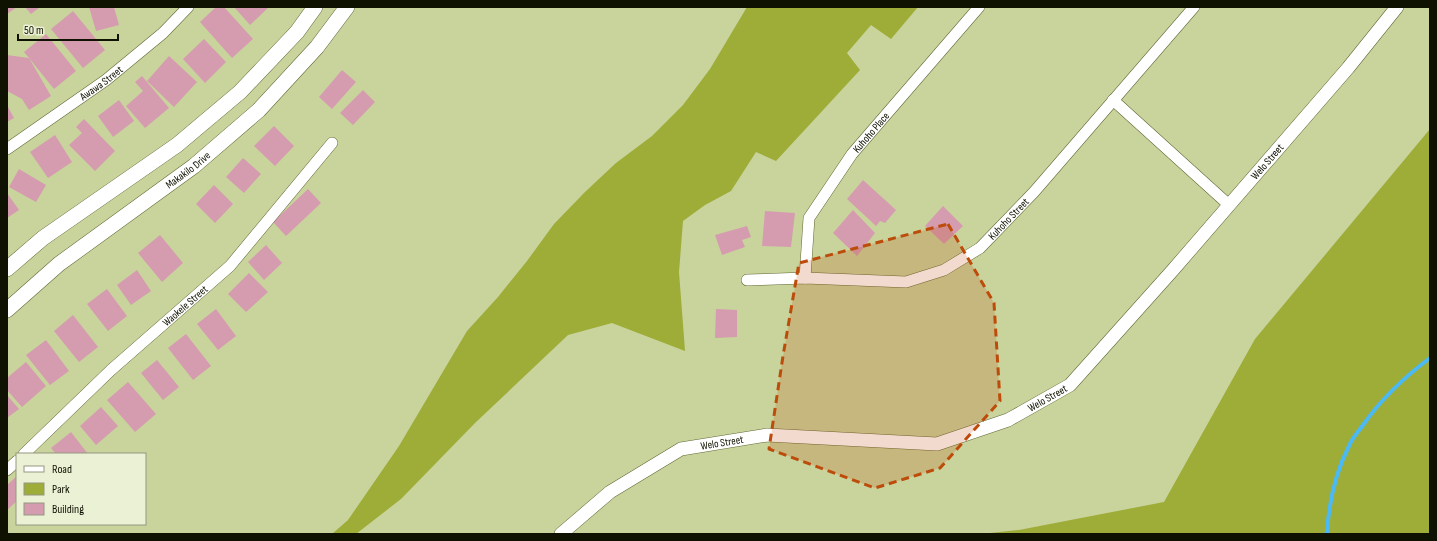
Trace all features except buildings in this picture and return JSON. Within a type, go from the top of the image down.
[{"type":"main road","points":[[7,269],[43,238],[177,145],[240,92],[296,32],[315,7]]},
{"type":"main road","name":"Makakilo Drive","points":[[7,310],[59,264],[194,166],[260,110],[317,48],[347,7]]},
{"type":"street","name":"Awawa Street","points":[[7,149],[106,80],[163,34],[188,7]]},
{"type":"street","name":"Kuhoho Place","points":[[805,278],[809,218],[852,154],[979,7]]},
{"type":"street","name":"Kuhoho Street","points":[[747,280],[805,278],[906,282],[944,270],[980,248],[1034,192],[1194,7]]},
{"type":"street","name":"Welo Street","points":[[561,534],[610,492],[681,449],[767,435],[937,444],[1008,420],[1070,385],[1172,272],[1348,68],[1397,7]]},
{"type":"street","points":[[1113,100],[1229,205]]},
{"type":"street","name":"Waokele Street","points":[[25,453],[112,370],[230,266],[332,143]]},
{"type":"street","points":[[7,470],[16,462]]},
{"type":"highlighted area","points":[[948,224],[994,303],[1000,401],[940,468],[875,488],[769,449],[799,263]]},
{"type":"green space","points":[[747,7],[918,7],[891,39],[871,25],[847,53],[860,70],[776,161],[756,152],[731,191],[705,205],[683,221],[679,272],[685,351],[612,323],[568,335],[475,423],[401,499],[356,534],[332,534],[348,520],[399,446],[467,331],[498,297],[554,224],[616,163],[652,136],[683,105],[710,69]]},
{"type":"green space","points":[[1430,129],[1430,534],[981,534],[1019,530],[1164,502],[1255,339]]},
{"type":"waterway","points":[[1326,534],[1331,499],[1340,466],[1352,440],[1385,397],[1430,358]]}]
